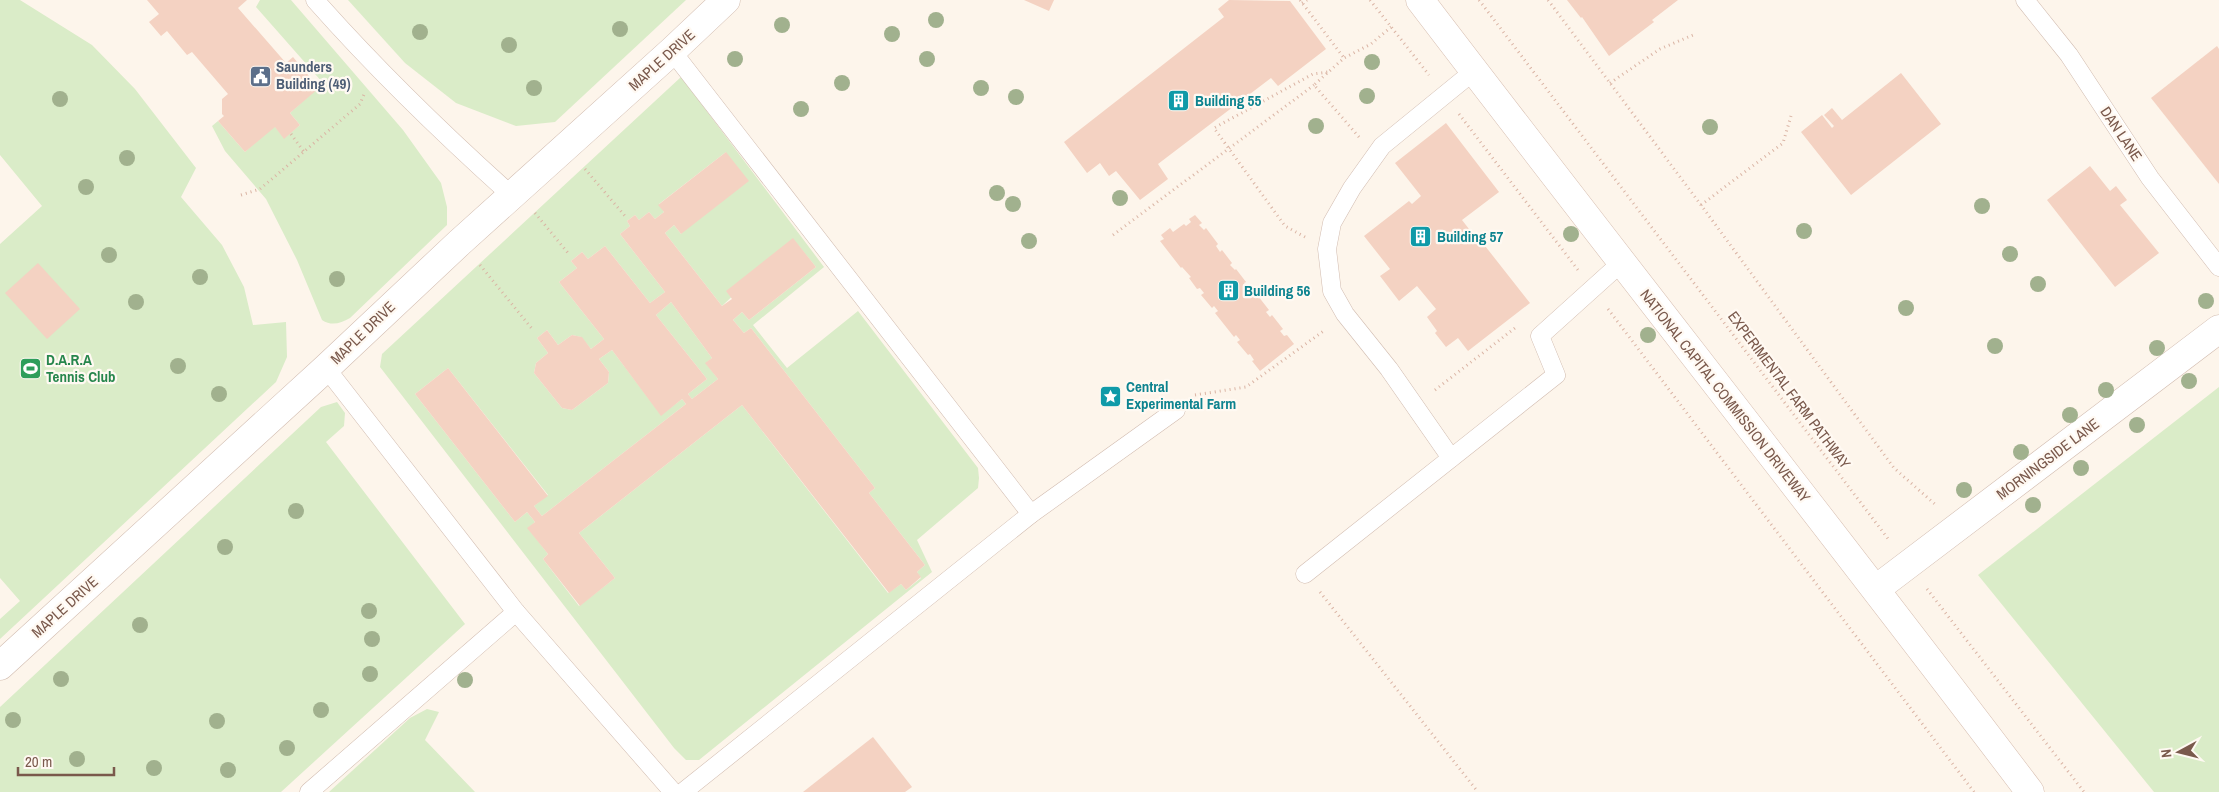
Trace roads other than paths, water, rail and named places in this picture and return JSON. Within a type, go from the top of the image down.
[{"type":"street","name":"MAPLE DRIVE","points":[[0,666],[326,368],[521,202],[726,0]]},
{"type":"street","name":"NATIONAL CAPITAL COMMISSION DRIVEWAY","points":[[1420,0],[1621,263],[1876,589],[2030,792]]},
{"type":"street","name":"MORNINGSIDE LANE","points":[[1876,589],[2219,329]]},
{"type":"lane","points":[[315,0],[376,66],[453,143],[521,202]]},
{"type":"lane","name":"DAN LANE","points":[[2025,0],[2068,55],[2150,178],[2219,267]]},
{"type":"lane","points":[[672,52],[1031,514]]},
{"type":"lane","points":[[1451,458],[1389,369],[1346,314],[1332,291],[1327,249],[1332,223],[1352,188],[1382,146],[1474,71]]},
{"type":"lane","points":[[1305,574],[1556,375],[1540,336],[1591,287],[1621,263]]},
{"type":"lane","points":[[326,368],[516,612],[673,792]]},
{"type":"lane","points":[[683,792],[1031,514],[1176,410]]},
{"type":"lane","points":[[309,792],[516,612]]},
{"type":"place","name":"Saunders Building (49)","points":[[260,76]]},
{"type":"place","name":"Building 55","points":[[1179,101]]},
{"type":"place","name":"Building 57","points":[[1421,237]]},
{"type":"place","name":"Building 56","points":[[1228,291]]},
{"type":"place","name":"D.A.R.A Tennis Club","points":[[30,369]]},
{"type":"place","name":"Central Experimental Farm","points":[[1110,396]]}]
